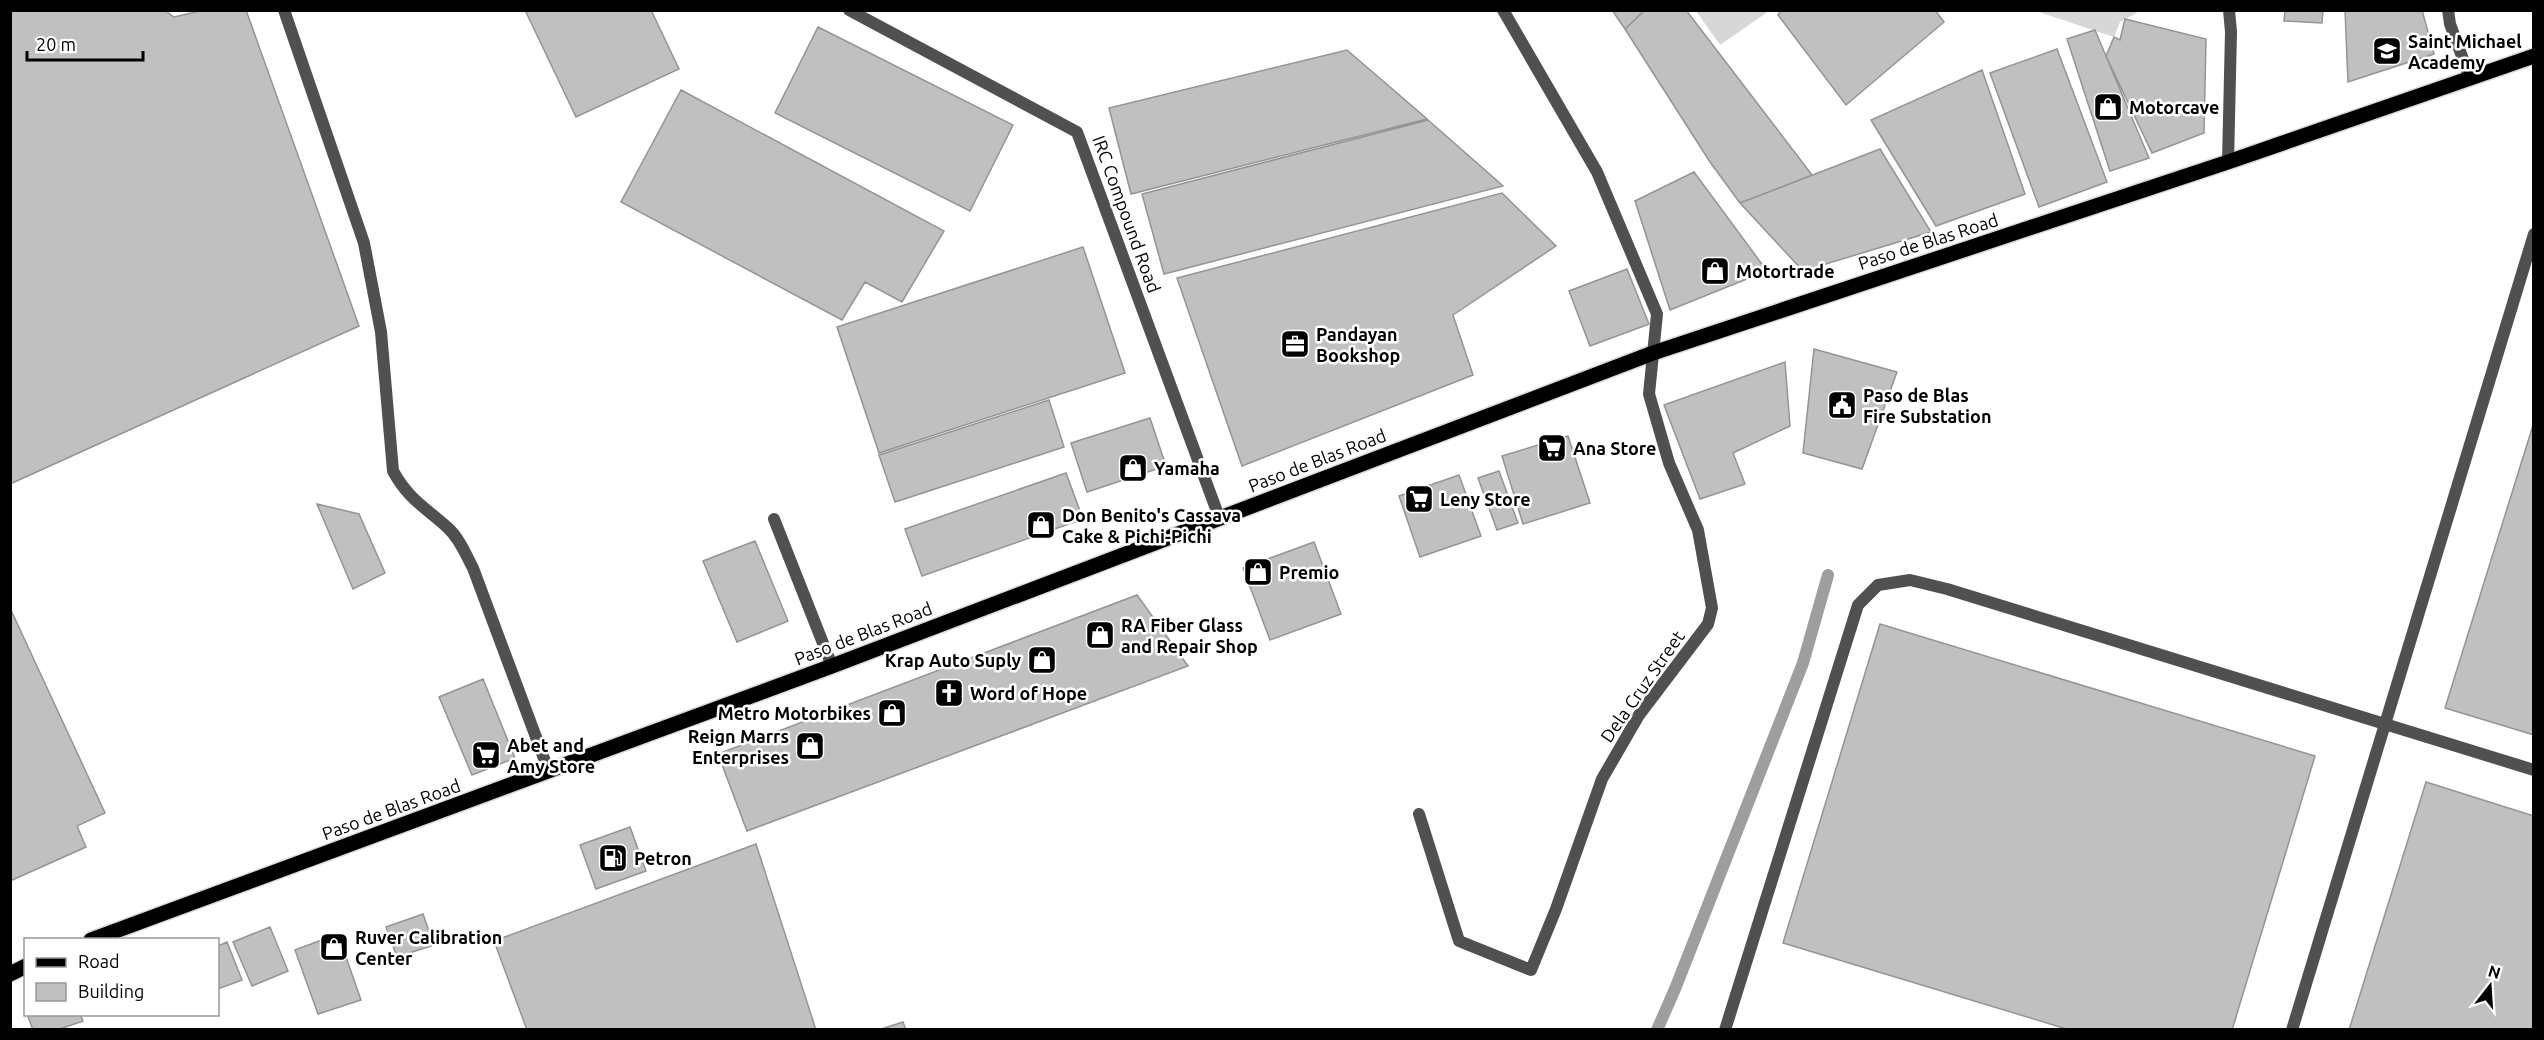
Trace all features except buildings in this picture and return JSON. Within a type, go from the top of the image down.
[{"type":"main road","name":"Paso de Blas Road","points":[[94,938],[832,666],[1653,353],[2228,162],[2534,56]]},
{"type":"main road","points":[[10,974],[24,967]]},
{"type":"street","points":[[284,10],[364,243],[381,332],[393,471],[404,491],[450,530],[463,548],[473,568],[549,772]]},
{"type":"street","name":"IRC Compound Road","points":[[849,10],[1077,132],[1219,517]]},
{"type":"street","points":[[1503,10],[1597,172],[1658,314],[1653,353]]},
{"type":"street","points":[[2228,162],[2231,32],[2229,10]]},
{"type":"street","points":[[2448,10],[2450,24],[2470,78]]},
{"type":"street","points":[[2292,1029],[2534,234]]},
{"type":"street","name":"Dela Cruz Street","points":[[1419,814],[1458,941],[1531,970],[1556,909],[1602,778],[1639,715],[1707,624],[1712,608],[1698,530],[1669,463],[1648,394],[1653,353]]},
{"type":"street","points":[[774,519],[832,666]]},
{"type":"street","points":[[1725,1029],[1846,639],[1858,605],[1878,585],[1910,580],[1947,589],[2534,770]]},
{"type":"shaded area","points":[[1696,11],[1769,11],[1720,45]]},
{"type":"shaded area","points":[[2036,11],[2140,11],[2120,22],[2114,37]]},
{"type":"waterway","points":[[1657,1030],[1803,663],[1828,575]]},
{"type":"place","name":"Saint Michael Academy","points":[[2387,51]]},
{"type":"place","name":"Motorcave","points":[[2108,107]]},
{"type":"place","name":"Motortrade","points":[[1715,271]]},
{"type":"place","name":"Pandayan Bookshop","points":[[1295,344]]},
{"type":"place","name":"Paso de Blas Fire Substation","points":[[1842,405]]},
{"type":"place","name":"Ana Store","points":[[1552,448]]},
{"type":"place","name":"Yamaha","points":[[1133,468]]},
{"type":"place","name":"Leny Store","points":[[1419,499]]},
{"type":"place","name":"Don Benito's Cassava Cake & Pichi-Pichi","points":[[1041,525]]},
{"type":"place","name":"Premio","points":[[1258,572]]},
{"type":"place","name":"RA Fiber Glass and Repair Shop","points":[[1100,635]]},
{"type":"place","name":"Krap Auto Suply","points":[[1042,660]]},
{"type":"place","name":"Word of Hope","points":[[949,693]]},
{"type":"place","name":"Metro Motorbikes","points":[[892,713]]},
{"type":"place","name":"Reign Marrs Enterprises","points":[[810,746]]},
{"type":"place","name":"Abet and Amy Store","points":[[486,755]]},
{"type":"place","name":"Petron","points":[[613,858]]},
{"type":"place","name":"Ruver Calibration Center","points":[[334,947]]}]
